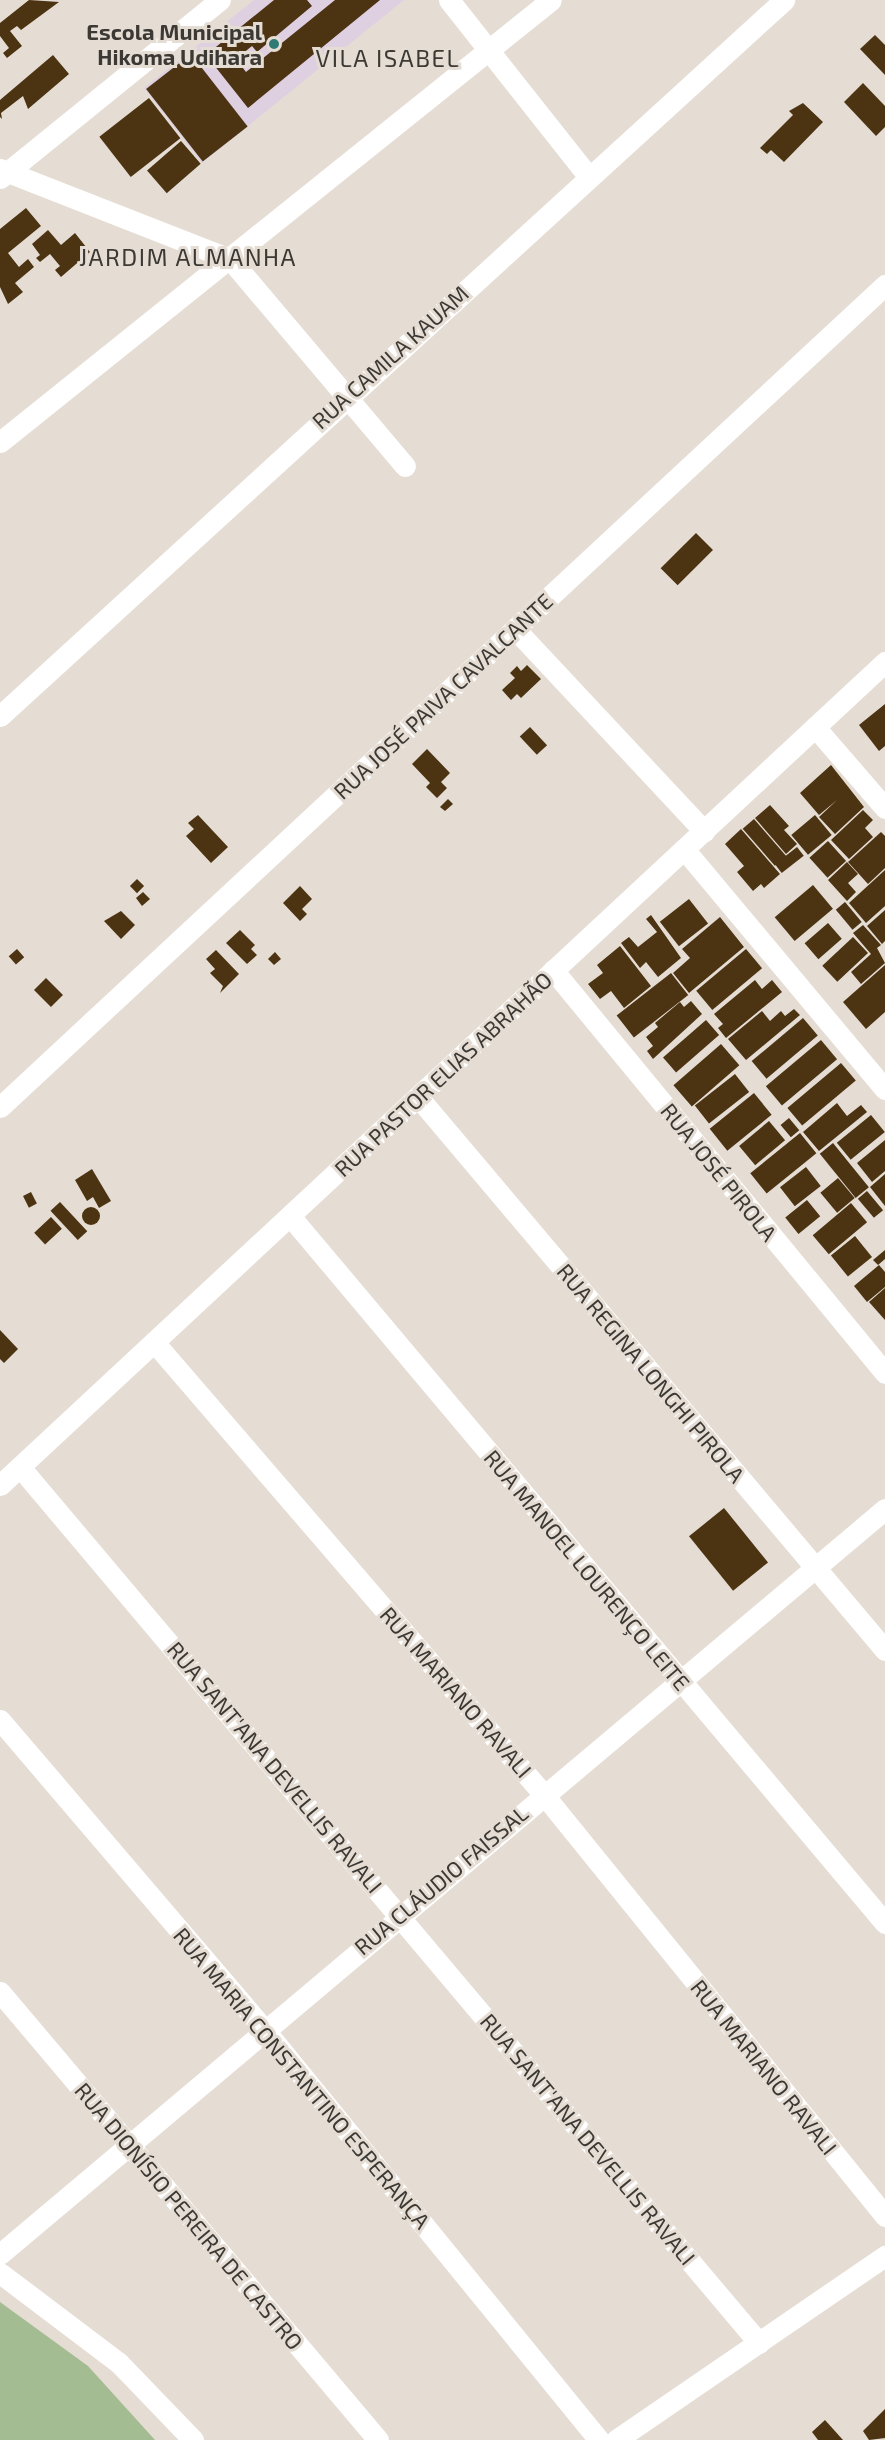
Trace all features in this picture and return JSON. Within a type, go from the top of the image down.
[{"type":"street","points":[[2,173],[220,0]]},
{"type":"street","points":[[449,0],[589,177]]},
{"type":"street","points":[[0,442],[551,0]]},
{"type":"street","name":"RUA CAMILA KAUAM","points":[[0,716],[345,397],[784,0]]},
{"type":"street","points":[[2,173],[230,258],[405,466]]},
{"type":"street","name":"RUA JOSÉ PAIVA CAVALCANTE","points":[[0,1107],[885,285]]},
{"type":"street","points":[[514,629],[704,831]]},
{"type":"street","name":"RUA PASTOR ELIAS ABRAHÃO","points":[[0,1485],[885,662]]},
{"type":"street","points":[[815,727],[885,808]]},
{"type":"street","points":[[684,849],[885,1089]]},
{"type":"street","name":"RUA JOSÉ PIROLA","points":[[553,970],[885,1373]]},
{"type":"street","name":"RUA REGINA LONGHI PIROLA","points":[[418,1097],[885,1650]]},
{"type":"street","name":"RUA MANOEL LOURENÇO LEITE","points":[[290,1216],[885,1923]]},
{"type":"street","name":"RUA MARIANO RAVALI","points":[[154,1342],[544,1794],[885,2216]]},
{"type":"street","name":"RUA SANT'ANA DEVELLIS RAVALI","points":[[21,1467],[759,2343]]},
{"type":"street","name":"RUA CLÁUDIO FAISSAL","points":[[0,2254],[126,2144],[885,1509]]},
{"type":"street","name":"RUA MARIA CONSTANTINO ESPERANÇA","points":[[0,1720],[264,2029],[599,2440]]},
{"type":"street","name":"RUA DIONÍSIO PEREIRA DE CASTRO","points":[[0,1992],[378,2440]]},
{"type":"street","points":[[616,2440],[885,2256]]},
{"type":"street","points":[[0,2273],[119,2363],[193,2440]]},
{"type":"shaded area","name":"Escola Municipal Hikoma Udihara","points":[[254,0],[404,0],[202,163],[144,88]]},
{"type":"green space","points":[[0,2302],[88,2366],[155,2440],[0,2440]]},
{"type":"building","points":[[29,0],[59,2],[21,30],[17,26],[10,31],[22,46],[7,58],[3,53],[9,48],[0,36],[0,23]]},
{"type":"building","points":[[274,0],[307,0],[312,6],[257,52],[252,46],[236,59],[246,72],[335,0],[380,0],[248,108],[206,55]]},
{"type":"building","points":[[875,35],[885,45],[885,75],[860,49]]},
{"type":"building","points":[[191,54],[248,126],[203,162],[146,89]]},
{"type":"building","points":[[53,55],[69,74],[28,109],[23,96],[1,113],[2,119],[0,117],[0,100]]},
{"type":"building","points":[[863,83],[885,106],[885,127],[876,136],[844,102]]},
{"type":"building","points":[[149,98],[180,138],[131,177],[99,137]]},
{"type":"building","points":[[803,103],[823,122],[784,162],[771,150],[767,154],[760,148],[793,115],[789,111]]},
{"type":"building","points":[[181,141],[201,164],[167,193],[147,171]]},
{"type":"building","points":[[26,208],[41,226],[8,253],[19,267],[28,259],[34,267],[15,283],[23,292],[8,304],[0,287],[0,229]]},
{"type":"building","points":[[48,230],[61,245],[75,233],[90,252],[61,277],[55,270],[60,266],[50,254],[40,262],[36,258],[40,255],[32,244]]},
{"type":"building","points":[[696,533],[713,550],[678,585],[661,568]]},
{"type":"building","points":[[527,665],[541,679],[521,698],[517,694],[511,700],[502,690],[515,678],[510,673],[517,666],[521,671]]},
{"type":"building","points":[[885,704],[885,746],[879,751],[859,725]]},
{"type":"building","points":[[530,727],[547,745],[537,755],[520,737]]},
{"type":"building","points":[[427,749],[450,773],[441,782],[447,788],[437,798],[426,787],[430,783],[412,764]]},
{"type":"building","points":[[831,765],[864,807],[835,834],[819,817],[837,800],[819,815],[800,793]]},
{"type":"building","points":[[448,799],[453,804],[445,811],[440,807]]},
{"type":"building","points":[[770,805],[789,826],[784,830],[797,844],[786,854],[755,818]]},
{"type":"building","points":[[863,810],[873,820],[865,828],[873,837],[849,859],[831,840]]},
{"type":"building","points":[[198,815],[228,847],[211,863],[186,836],[194,829],[188,823]]},
{"type":"building","points":[[815,815],[832,835],[808,855],[791,835]]},
{"type":"building","points":[[754,819],[786,856],[775,866],[743,829]]},
{"type":"building","points":[[741,829],[780,874],[764,888],[761,884],[753,891],[737,872],[744,866],[725,844]]},
{"type":"building","points":[[881,832],[885,836],[885,868],[868,884],[848,862]]},
{"type":"building","points":[[828,841],[846,861],[827,878],[809,858]]},
{"type":"building","points":[[797,847],[804,856],[782,873],[775,864]]},
{"type":"building","points":[[847,862],[858,874],[848,883],[856,892],[847,901],[828,880]]},
{"type":"building","points":[[885,870],[885,906],[866,923],[849,903]]},
{"type":"building","points":[[137,879],[144,886],[137,893],[130,886]]},
{"type":"building","points":[[813,885],[833,909],[795,941],[775,917]]},
{"type":"building","points":[[300,886],[312,899],[302,909],[307,914],[300,921],[283,903]]},
{"type":"building","points":[[143,892],[150,899],[142,906],[136,898]]},
{"type":"building","points":[[689,899],[708,923],[679,946],[660,922]]},
{"type":"building","points":[[845,902],[862,922],[853,930],[836,910]]},
{"type":"building","points":[[885,910],[885,941],[882,944],[867,926]]},
{"type":"building","points":[[121,911],[135,925],[121,939],[104,921]]},
{"type":"building","points":[[651,915],[681,958],[658,977],[646,962],[640,968],[621,943],[629,937],[638,947],[657,932],[646,919]]},
{"type":"building","points":[[720,917],[744,947],[689,993],[673,973],[690,958],[682,949]]},
{"type":"building","points":[[828,923],[842,939],[818,959],[805,943]]},
{"type":"building","points":[[863,925],[881,945],[877,948],[885,963],[861,984],[851,972],[871,954],[853,933]]},
{"type":"building","points":[[240,930],[255,945],[251,949],[257,955],[247,964],[226,943]]},
{"type":"building","points":[[853,937],[868,953],[837,982],[822,966]]},
{"type":"building","points":[[620,946],[651,986],[624,1008],[611,991],[600,999],[588,984],[603,973],[597,965]]},
{"type":"building","points":[[17,949],[24,957],[16,965],[9,956]]},
{"type":"building","points":[[746,949],[762,968],[712,1010],[696,991]]},
{"type":"building","points":[[216,950],[239,974],[220,993],[223,986],[210,973],[215,969],[206,959]]},
{"type":"building","points":[[275,952],[281,959],[274,965],[268,959]]},
{"type":"building","points":[[885,965],[885,1012],[866,1029],[843,1002]]},
{"type":"building","points":[[671,973],[688,995],[634,1038],[617,1015]]},
{"type":"building","points":[[46,978],[63,995],[51,1007],[34,990]]},
{"type":"building","points":[[755,980],[762,989],[772,980],[782,992],[726,1038],[718,1028],[723,1024],[714,1014]]},
{"type":"building","points":[[691,1001],[702,1014],[653,1059],[647,1051],[653,1046],[646,1037],[658,1027],[655,1023],[680,1002],[684,1007]]},
{"type":"building","points":[[794,1009],[800,1015],[746,1060],[728,1039],[762,1011],[770,1021],[781,1011],[785,1016]]},
{"type":"building","points":[[803,1018],[818,1036],[766,1079],[752,1061]]},
{"type":"building","points":[[706,1020],[719,1035],[676,1072],[663,1057]]},
{"type":"building","points":[[821,1040],[837,1059],[782,1105],[766,1086]]},
{"type":"building","points":[[721,1044],[739,1065],[692,1106],[673,1085]]},
{"type":"building","points":[[841,1063],[856,1081],[802,1126],[787,1108]]},
{"type":"building","points":[[735,1074],[749,1092],[709,1124],[695,1105]]},
{"type":"building","points":[[754,1093],[772,1115],[727,1151],[710,1129]]},
{"type":"building","points":[[837,1103],[847,1116],[861,1105],[867,1112],[819,1151],[803,1132]]},
{"type":"building","points":[[871,1115],[885,1132],[851,1160],[837,1143]]},
{"type":"building","points":[[789,1118],[799,1130],[791,1137],[781,1125]]},
{"type":"building","points":[[769,1121],[785,1140],[755,1165],[739,1146]]},
{"type":"building","points":[[800,1133],[816,1153],[767,1193],[750,1173]]},
{"type":"building","points":[[885,1140],[885,1171],[872,1182],[857,1163]]},
{"type":"building","points":[[833,1143],[869,1187],[856,1198],[820,1154]]},
{"type":"building","points":[[806,1167],[821,1186],[795,1206],[780,1187]]},
{"type":"building","points":[[92,1169],[111,1201],[99,1208],[93,1197],[87,1201],[75,1180]]},
{"type":"building","points":[[885,1174],[885,1206],[870,1187]]},
{"type":"building","points":[[838,1178],[855,1198],[837,1213],[820,1193]]},
{"type":"building","points":[[867,1191],[883,1210],[874,1218],[858,1199]]},
{"type":"building","points":[[31,1192],[37,1204],[29,1208],[23,1196]]},
{"type":"building","points":[[807,1200],[820,1216],[798,1234],[785,1218]]},
{"type":"building","points":[[60,1202],[87,1231],[78,1240],[50,1211]]},
{"type":"building","points":[[851,1203],[867,1222],[829,1254],[813,1235]]},
{"type":"building","points":[[91,1207],[97,1210],[100,1216],[97,1222],[91,1225],[85,1222],[82,1216],[85,1210]]},
{"type":"building","points":[[51,1217],[62,1229],[45,1244],[34,1233]]},
{"type":"building","points":[[855,1236],[872,1257],[848,1276],[831,1256]]},
{"type":"building","points":[[885,1250],[885,1259],[878,1265],[873,1260]]},
{"type":"building","points":[[879,1265],[885,1272],[885,1287],[867,1302],[854,1286]]},
{"type":"building","points":[[885,1288],[885,1320],[869,1302]]},
{"type":"building","points":[[0,1330],[18,1349],[4,1363],[0,1359]]},
{"type":"building","points":[[724,1508],[768,1562],[733,1591],[689,1536]]},
{"type":"building","points":[[885,2409],[885,2438],[869,2440],[863,2431]]},
{"type":"building","points":[[825,2420],[843,2440],[818,2440],[812,2432]]},
{"type":"place","name":"Escola Municipal Hikoma Udihara","points":[[274,44]]},
{"type":"district","name":"VILA ISABEL","points":[[388,58]]},
{"type":"district","name":"JARDIM ALMANHA","points":[[188,257]]}]
